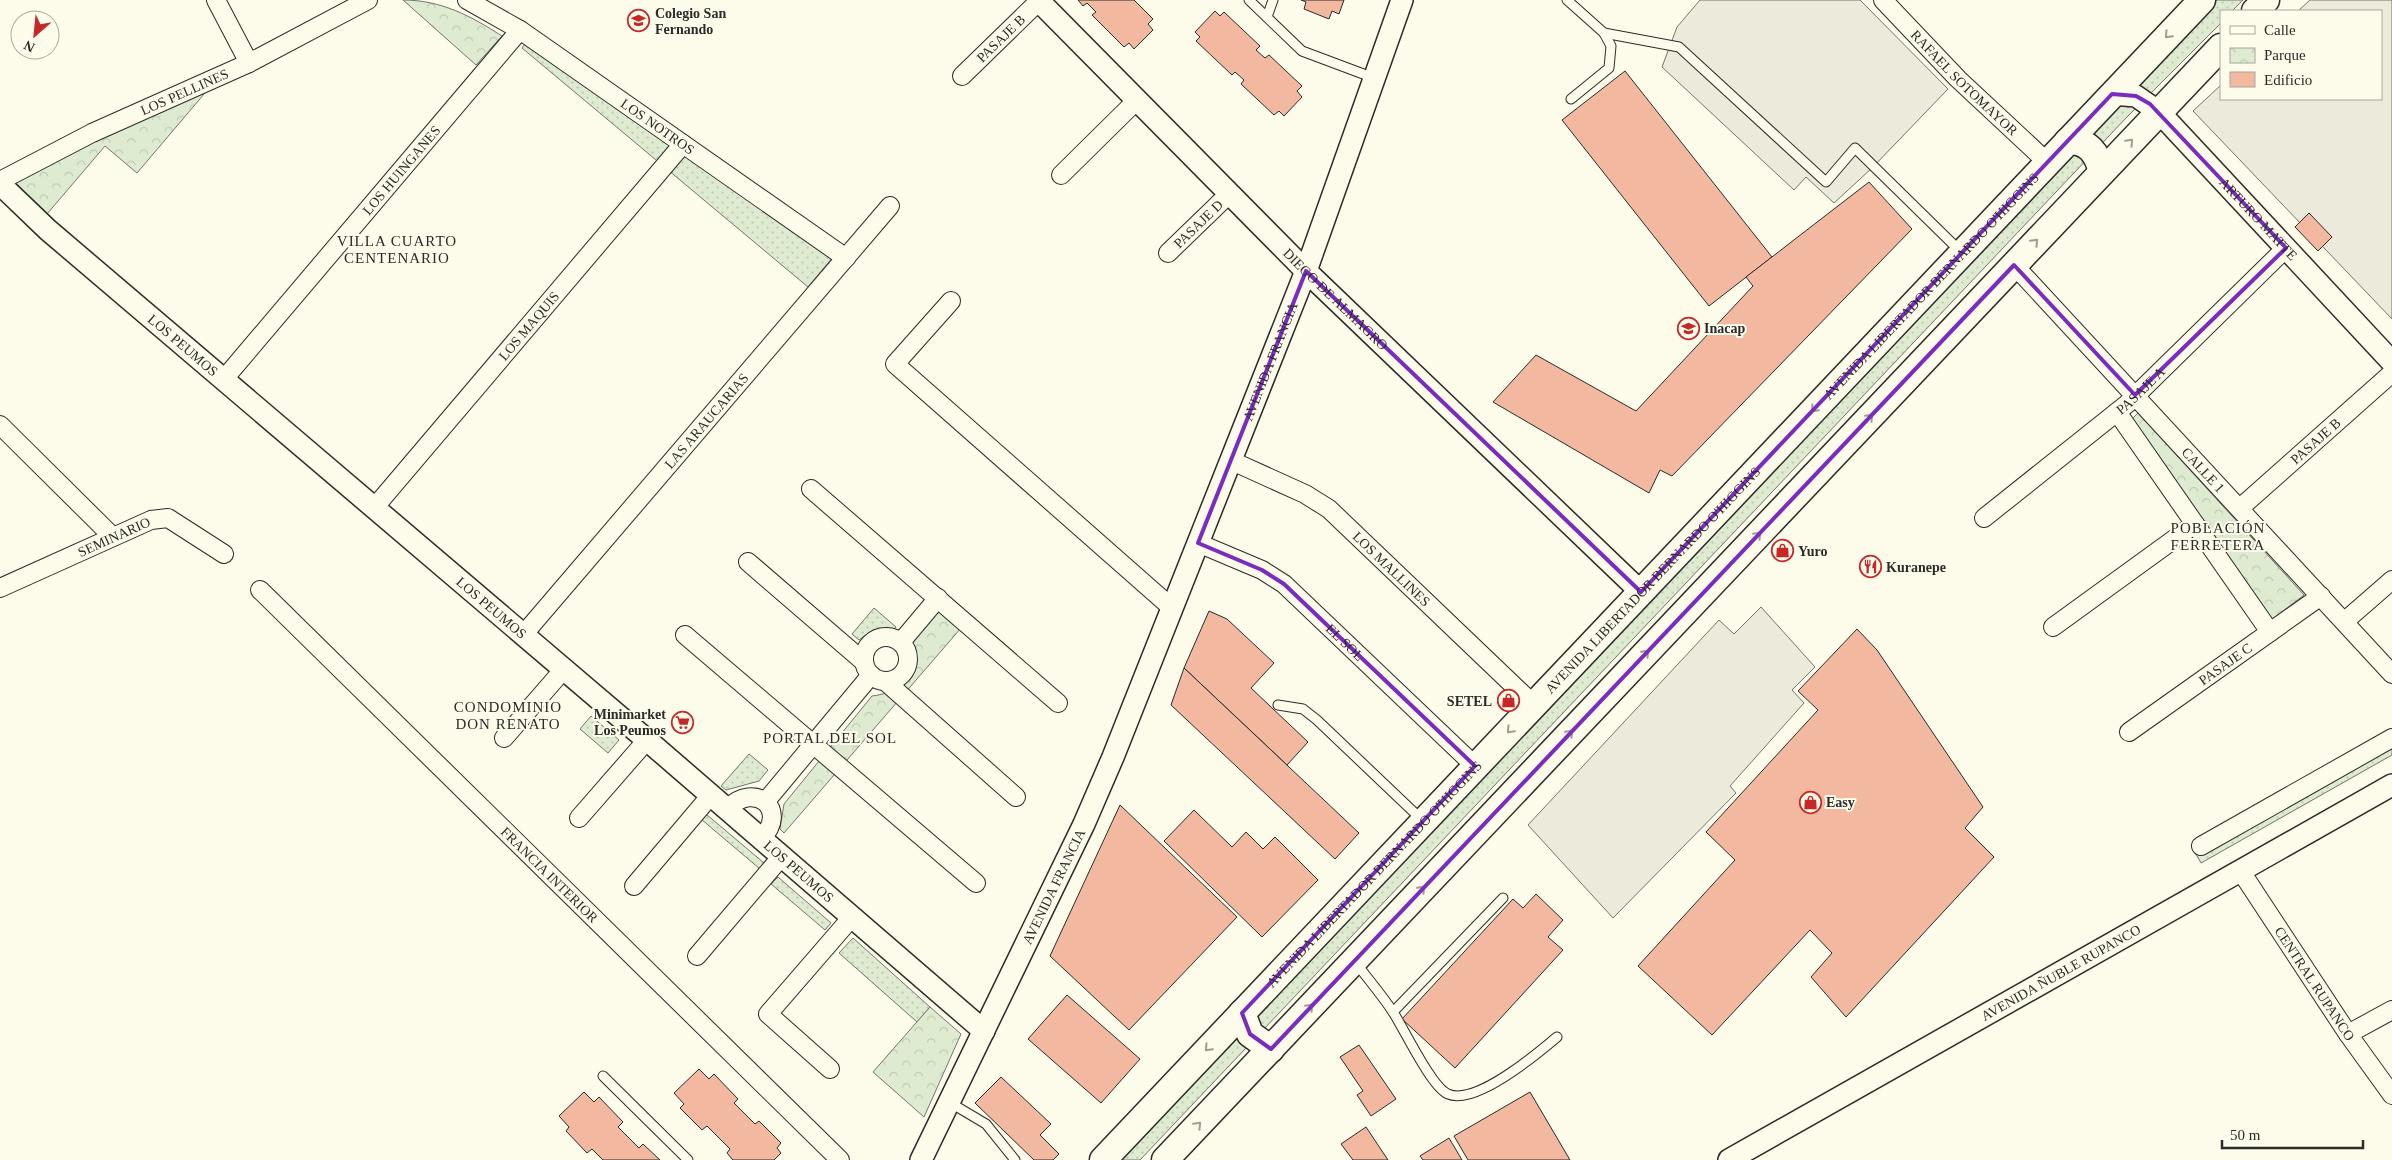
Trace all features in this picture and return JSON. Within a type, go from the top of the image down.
[{"type":"main road","points":[[2256,10],[2266,0]]},
{"type":"main road","name":"AVENIDA LIBERTADOR BERNARDO O'HIGGINS","points":[[1103,1160],[2068,141],[2191,4]]},
{"type":"main road","points":[[1165,1160],[2220,48]]},
{"type":"main road","points":[[2068,141],[2084,143],[2090,148],[2099,161],[2102,172]]},
{"type":"main road","points":[[1242,1013],[1243,1021],[1250,1034],[1270,1049]]},
{"type":"street","points":[[216,0],[249,63]]},
{"type":"street","name":"LOS PELLINES","points":[[0,183],[92,133],[249,63],[368,0]]},
{"type":"street","name":"LOS NOTROS","points":[[466,0],[520,30],[846,258]]},
{"type":"street","name":"PASAJE B","points":[[962,76],[1038,0]]},
{"type":"street","name":"DIEGO DE ALMAGRO","points":[[1038,0],[1306,271],[1641,592]]},
{"type":"street","name":"AVENIDA FRANCIA","points":[[921,1160],[1084,824],[1232,461],[1306,271],[1402,0]]},
{"type":"street","name":"RAFAEL SOTOMAYOR","points":[[1883,0],[1958,79],[2048,162]]},
{"type":"street","name":"LOS HUINGANES","points":[[224,379],[520,30]]},
{"type":"street","name":"ARTURO MATTE","points":[[2112,94],[2136,96],[2159,112],[2392,362]]},
{"type":"street","points":[[1060,175],[1137,100]]},
{"type":"street","name":"LOS MAQUIS","points":[[374,508],[683,144]]},
{"type":"street","name":"LOS PEUMOS","points":[[0,183],[48,230],[647,740],[984,1031]]},
{"type":"street","name":"PASAJE D","points":[[1168,253],[1230,194]]},
{"type":"street","name":"LAS ARAUCARIAS","points":[[523,635],[890,206]]},
{"type":"street","name":"PASAJE A","points":[[1984,518],[2117,412],[2286,248]]},
{"type":"street","name":"CALLE 1","points":[[2014,265],[2392,674]]},
{"type":"street","points":[[951,301],[895,364],[1172,608]]},
{"type":"street","name":"PASAJE B","points":[[2240,508],[2392,373]]},
{"type":"street","points":[[2117,412],[2270,632]]},
{"type":"street","points":[[0,425],[113,537]]},
{"type":"street","name":"LOS MALLINES","points":[[1232,461],[1305,494],[1329,509],[1534,705]]},
{"type":"street","points":[[811,489],[1058,703]]},
{"type":"street","name":"SEMINARIO","points":[[0,588],[151,520],[168,518],[224,554]]},
{"type":"street","points":[[2053,627],[2195,524]]},
{"type":"street","name":"EL SOL","points":[[1198,543],[1262,570],[1284,584],[1475,766]]},
{"type":"street","points":[[748,562],[1016,797]]},
{"type":"street","points":[[2345,621],[2392,580]]},
{"type":"street","name":"FRANCIA INTERIOR","points":[[260,590],[840,1160]]},
{"type":"street","name":"PASAJE C","points":[[2129,732],[2321,596]]},
{"type":"street","points":[[901,642],[938,598]]},
{"type":"street","points":[[685,635],[976,883]]},
{"type":"street","points":[[888,636],[901,642],[908,654],[907,667],[898,678],[873,673],[866,649],[875,639],[888,636]]},
{"type":"street","points":[[504,738],[564,669]]},
{"type":"street","points":[[766,801],[873,673]]},
{"type":"street","points":[[2201,846],[2392,738]]},
{"type":"street","points":[[579,818],[647,740]]},
{"type":"street","name":"AVENIDA ÑUBLE RUPANCO","points":[[1729,1160],[2392,785]]},
{"type":"street","points":[[634,886],[719,802],[743,797],[756,797],[766,801],[772,810],[771,822],[766,834],[761,839]]},
{"type":"street","points":[[697,956],[782,856]]},
{"type":"street","name":"CENTRAL RUPANCO","points":[[2240,870],[2348,1034],[2392,1095]]},
{"type":"street","points":[[830,1069],[768,1014],[852,917]]},
{"type":"street","points":[[2348,1034],[2392,1010]]},
{"type":"lane","points":[[1249,0],[1302,51],[1374,78]]},
{"type":"lane","points":[[1267,17],[1273,0]]},
{"type":"lane","points":[[1567,0],[1604,33],[1611,46],[1609,68],[1571,99]]},
{"type":"lane","points":[[1604,33],[1680,47],[1826,182],[1855,148],[1962,253]]},
{"type":"lane","points":[[1278,705],[1303,709],[1317,720],[1423,821]]},
{"type":"lane","points":[[1393,1012],[1503,898]]},
{"type":"lane","points":[[1354,961],[1393,1012],[1436,1084],[1447,1094],[1460,1096],[1489,1086],[1524,1064],[1557,1037]]},
{"type":"lane","points":[[603,1076],[688,1160]]},
{"type":"lane","points":[[949,1102],[986,1124],[1015,1160]]},
{"type":"highlighted area","points":[[2112,94],[2136,96],[2150,104],[2286,248],[2135,395],[2014,265],[1271,1049],[1250,1034],[1242,1013],[1475,766],[1284,584],[1262,570],[1198,543],[1306,271],[1641,592]]},
{"type":"green space","points":[[403,0],[430,3],[455,10],[502,36],[476,65]]},
{"type":"green space","points":[[2217,0],[2243,0],[2233,10],[2220,10],[2220,24],[2126,118],[1140,1160],[1115,1160],[1933,293]]},
{"type":"green space","points":[[525,44],[833,257],[808,287],[522,48]]},
{"type":"green space","points":[[216,80],[137,173],[105,146],[47,214],[11,184]]},
{"type":"green space","points":[[2138,413],[2304,595],[2270,621],[2129,422]]},
{"type":"green space","points":[[874,608],[896,627],[894,630],[873,630],[859,640],[852,634]]},
{"type":"green space","points":[[937,608],[961,628],[784,833],[780,829],[784,804],[872,696],[887,693],[897,688],[915,669],[912,637]]},
{"type":"green space","points":[[591,716],[619,740],[608,753],[580,729]]},
{"type":"green space","points":[[2392,736],[2392,755],[2201,863],[2193,849]]},
{"type":"green space","points":[[749,754],[768,770],[759,781],[726,790],[721,786]]},
{"type":"green space","points":[[706,814],[764,863],[760,869],[701,819]]},
{"type":"green space","points":[[778,877],[831,923],[825,930],[771,884]]},
{"type":"green space","points":[[853,938],[930,1007],[917,1022],[839,953]]},
{"type":"green space","points":[[930,1007],[961,1034],[924,1117],[873,1072]]},
{"type":"shaded area","points":[[1700,0],[1860,0],[1948,89],[1872,168],[1834,203],[1806,177],[1794,190],[1662,67],[1677,27]]},
{"type":"shaded area","points":[[2310,0],[2392,0],[2392,319],[2193,111],[2220,86],[2220,100],[2382,100],[2382,10],[2299,10]]},
{"type":"shaded area","points":[[1761,607],[1815,667],[1792,690],[1804,703],[1730,786],[1736,793],[1613,918],[1528,825],[1719,620],[1734,634]]},
{"type":"building","points":[[1078,0],[1134,0],[1153,19],[1148,24],[1153,30],[1134,49],[1129,43],[1124,47],[1092,15],[1096,12],[1087,3],[1083,6]]},
{"type":"building","points":[[1301,0],[1344,0],[1339,14],[1332,11],[1329,19],[1304,9],[1306,2]]},
{"type":"building","points":[[1215,11],[1220,16],[1224,12],[1260,46],[1256,50],[1265,58],[1269,55],[1302,86],[1297,91],[1302,97],[1284,116],[1279,111],[1274,115],[1241,84],[1244,80],[1235,72],[1232,75],[1196,41],[1200,37],[1195,32]]},
{"type":"building","points":[[1625,71],[1772,257],[1709,306],[1562,120]]},
{"type":"building","points":[[1869,182],[1912,229],[1672,476],[1660,470],[1649,493],[1493,402],[1536,355],[1636,411],[1753,286],[1746,277]]},
{"type":"building","points":[[2309,213],[2332,237],[2318,251],[2295,227]]},
{"type":"building","points":[[1209,611],[1227,619],[1274,663],[1251,688],[1308,742],[1287,765],[1184,668]]},
{"type":"building","points":[[1857,629],[1877,650],[1983,807],[1965,828],[1994,857],[1846,1017],[1811,977],[1832,953],[1810,930],[1712,1035],[1638,966],[1735,860],[1706,832],[1818,710],[1798,691]]},
{"type":"building","points":[[1184,668],[1359,833],[1335,859],[1171,705]]},
{"type":"building","points":[[1120,805],[1237,917],[1129,1030],[1050,956]]},
{"type":"building","points":[[1194,810],[1232,847],[1246,832],[1263,849],[1275,837],[1318,880],[1262,937],[1164,841]]},
{"type":"building","points":[[1536,894],[1563,920],[1548,937],[1563,950],[1455,1068],[1402,1019],[1513,899],[1523,908]]},
{"type":"building","points":[[1067,995],[1140,1059],[1101,1103],[1028,1039]]},
{"type":"building","points":[[1359,1045],[1396,1099],[1371,1116],[1357,1095],[1363,1091],[1340,1057]]},
{"type":"building","points":[[699,1069],[709,1079],[714,1074],[738,1099],[734,1103],[755,1124],[759,1121],[781,1143],[777,1148],[781,1153],[774,1160],[733,1160],[727,1153],[730,1149],[707,1126],[702,1130],[680,1108],[684,1104],[674,1093]]},
{"type":"building","points":[[1001,1077],[1051,1124],[1040,1135],[1059,1154],[1053,1160],[1034,1160],[975,1103]]},
{"type":"building","points":[[584,1092],[594,1102],[599,1097],[623,1122],[618,1127],[639,1148],[643,1144],[660,1160],[603,1160],[592,1149],[587,1153],[566,1131],[569,1127],[559,1116]]},
{"type":"building","points":[[1530,1092],[1570,1160],[1468,1160],[1454,1136]]},
{"type":"building","points":[[1366,1127],[1388,1160],[1353,1160],[1341,1144]]},
{"type":"building","points":[[1449,1138],[1462,1160],[1423,1160],[1420,1156]]},
{"type":"place","name":"Colegio San Fernando","points":[[639,21]]},
{"type":"place","name":"Inacap","points":[[1688,328]]},
{"type":"place","name":"Yuro","points":[[1782,551]]},
{"type":"place","name":"Kuranepe","points":[[1870,567]]},
{"type":"place","name":"SETEL","points":[[1508,701]]},
{"type":"place","name":"Minimarket Los Peumos","points":[[682,722]]},
{"type":"place","name":"Easy","points":[[1810,802]]},
{"type":"district","name":"VILLA CUARTO CENTENARIO","points":[[397,250]]},
{"type":"district","name":"POBLACIÓN FERRETERA","points":[[2218,536]]},
{"type":"district","name":"CONDOMINIO DON RENATO","points":[[508,716]]},
{"type":"district","name":"PORTAL DEL SOL","points":[[830,738]]}]
